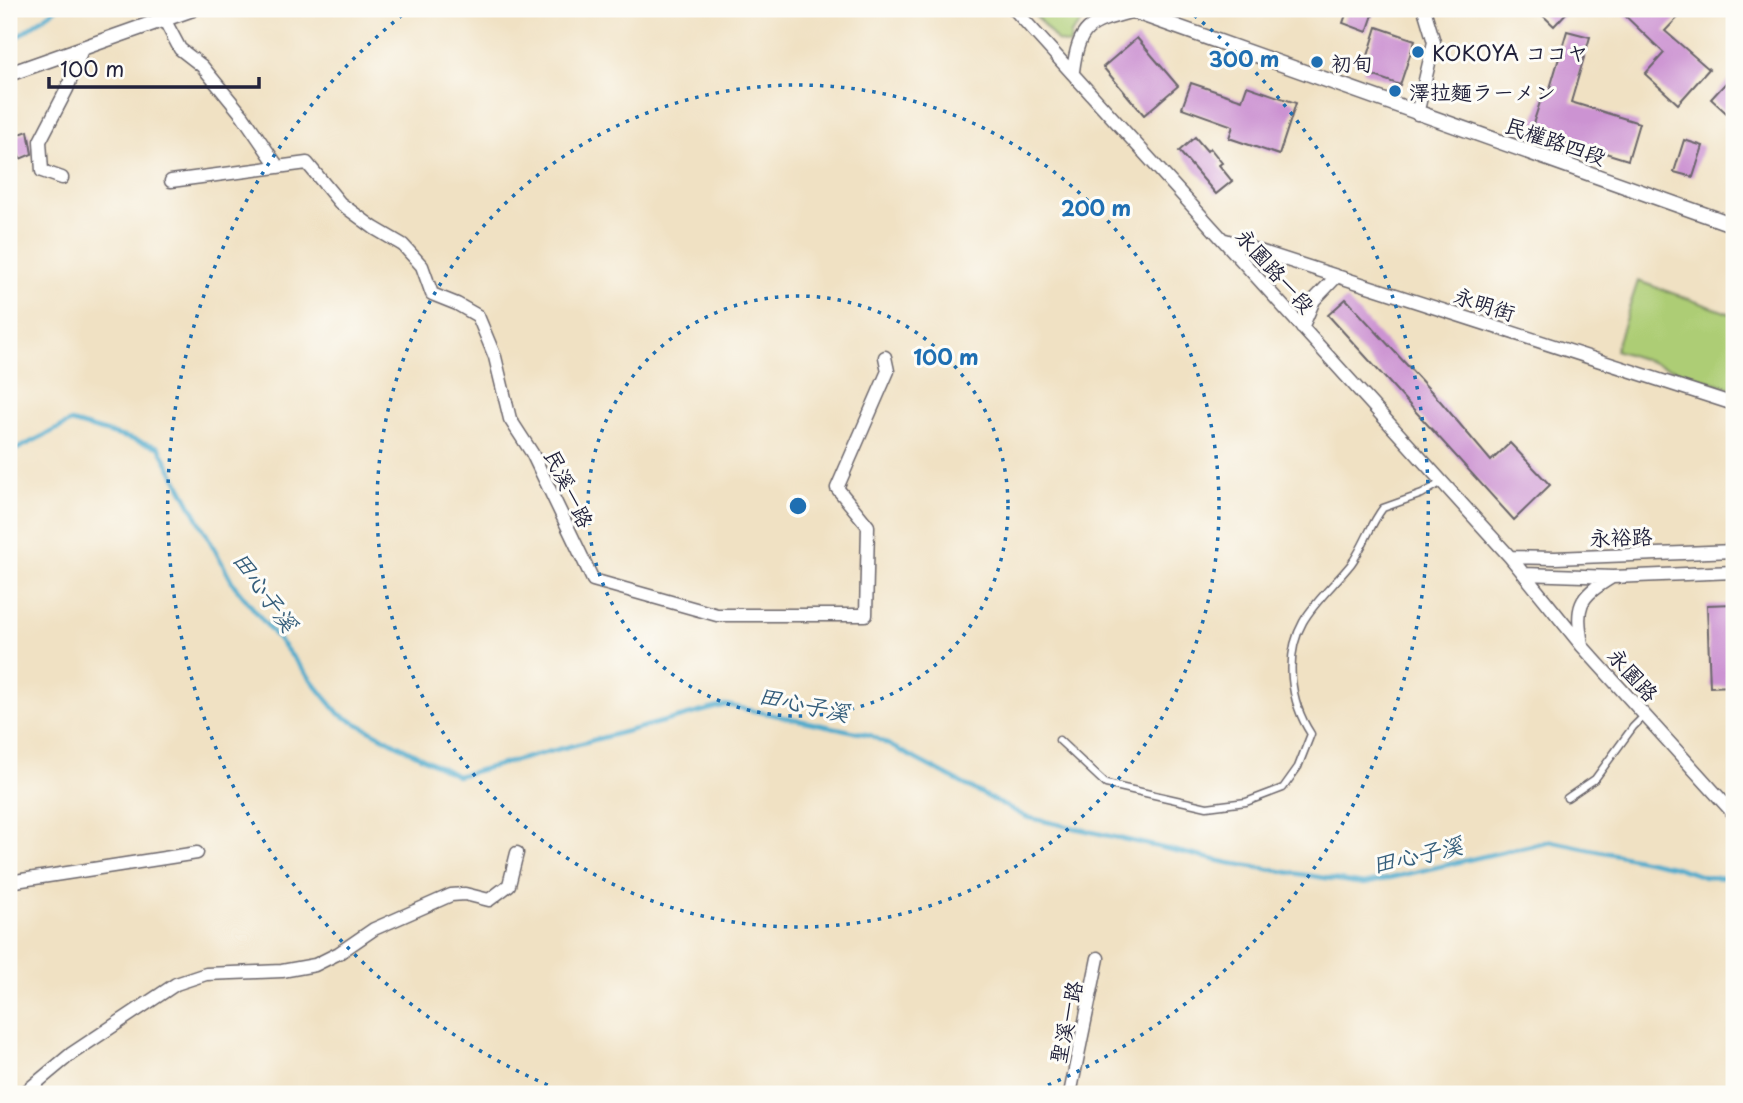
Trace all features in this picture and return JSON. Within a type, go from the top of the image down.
[{"type":"street","points":[[9,74],[193,9]]},
{"type":"street","name":"永園路一段","points":[[1014,9],[1073,71],[1510,557]]},
{"type":"street","points":[[1417,114],[1434,42],[1424,9]]},
{"type":"street","points":[[1073,71],[1076,45],[1085,30],[1102,20],[1130,10]]},
{"type":"street","name":"民權路四段","points":[[1130,10],[1153,13],[1417,114],[1734,225]]},
{"type":"street","points":[[164,19],[180,49],[202,66],[243,116],[278,167],[172,181]]},
{"type":"street","points":[[62,178],[42,170],[40,141],[67,89],[82,48]]},
{"type":"street","name":"民溪一路","points":[[278,167],[307,163],[340,203],[403,245],[422,266],[432,294],[457,303],[478,316],[495,358],[510,419],[532,453],[593,580],[716,615],[866,615],[868,526],[837,488],[888,371],[885,357]]},
{"type":"street","name":"永明街","points":[[1223,240],[1734,404]]},
{"type":"street","points":[[1302,328],[1314,300],[1337,276]]},
{"type":"street","name":"永裕路","points":[[1510,557],[1555,558],[1734,551]]},
{"type":"street","name":"永園路","points":[[1510,557],[1582,646],[1734,814]]},
{"type":"street","name":"永裕路","points":[[1524,574],[1613,577],[1734,572]]},
{"type":"street","points":[[1582,646],[1578,618],[1581,605],[1591,590],[1613,577]]},
{"type":"street","points":[[9,882],[197,853]]},
{"type":"street","points":[[23,1094],[71,1054],[176,984],[206,974],[282,971],[314,965],[339,953],[374,929],[451,895],[465,894],[489,900],[509,885],[517,853]]},
{"type":"street","name":"聖溪一路","points":[[1070,1094],[1098,958]]},
{"type":"lane","points":[[1059,740],[1106,784],[1207,807],[1246,803],[1283,788],[1298,767],[1311,734],[1295,695],[1291,665],[1298,632],[1304,620],[1354,560],[1383,508],[1422,494],[1442,482]]},
{"type":"lane","points":[[1567,798],[1595,779],[1645,715]]},
{"type":"green space","points":[[1030,9],[1068,9],[1087,16],[1071,34],[1070,45],[1057,41]]},
{"type":"green space","points":[[1638,281],[1734,315],[1734,389],[1615,350]]},
{"type":"building","points":[[1348,9],[1375,9],[1367,32],[1343,23]]},
{"type":"building","points":[[1536,9],[1570,9],[1554,26]]},
{"type":"building","points":[[1618,9],[1686,9],[1665,31],[1709,69],[1678,104],[1645,74],[1664,53]]},
{"type":"building","points":[[1377,27],[1415,40],[1400,85],[1363,72]]},
{"type":"building","points":[[1567,31],[1590,37],[1571,102],[1639,123],[1628,160],[1531,130],[1543,93],[1548,95]]},
{"type":"building","points":[[1137,38],[1178,86],[1144,115],[1103,67]]},
{"type":"building","points":[[1734,74],[1734,120],[1711,99]]},
{"type":"building","points":[[1191,83],[1242,100],[1247,86],[1296,103],[1279,155],[1229,138],[1233,126],[1182,108]]},
{"type":"building","points":[[28,131],[32,154],[20,159],[11,137]]},
{"type":"building","points":[[1195,137],[1207,151],[1210,148],[1232,181],[1216,194],[1179,151]]},
{"type":"building","points":[[1684,140],[1703,146],[1693,177],[1674,172]]},
{"type":"building","points":[[1346,299],[1491,461],[1510,443],[1550,485],[1514,520],[1328,315]]},
{"type":"building","points":[[1734,604],[1734,686],[1710,687],[1707,605]]},
{"type":"waterway","points":[[9,43],[56,9]]},
{"type":"waterway","name":"田心子溪","points":[[9,453],[71,422],[159,447],[234,585],[339,714],[457,776],[726,705],[870,735],[1026,817],[1229,863],[1364,884],[1550,841],[1672,866],[1705,877],[1734,878]]},
{"type":"place","name":"KOKOYA ココヤ","points":[[1418,52]]},
{"type":"place","name":"初旬","points":[[1317,62]]},
{"type":"place","name":"澤拉麵ラーメン","points":[[1395,91]]}]
